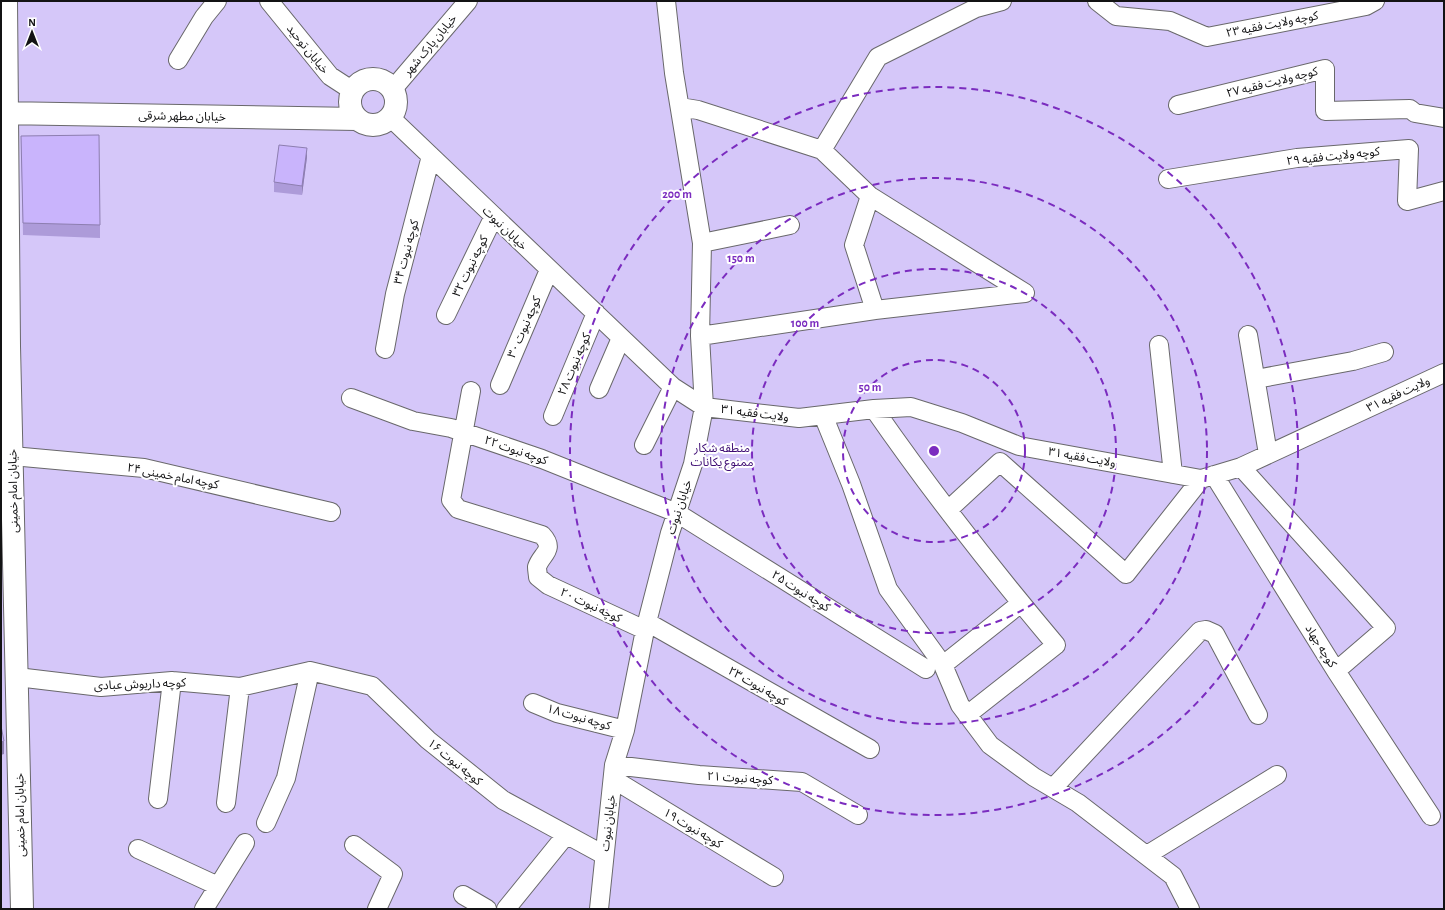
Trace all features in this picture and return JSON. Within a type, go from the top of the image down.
[{"type":"main road","name":"خیابان امام خمینی","points":[[6,1],[4,113],[5,345],[6,385],[12,456],[22,909]]},
{"type":"main road","points":[[375,79],[382,81],[393,90],[396,104],[391,118],[378,125],[363,123],[357,119],[350,106],[353,91],[361,83],[375,79]]},
{"type":"main road","name":"خیابان مطهر شرقی","points":[[4,113],[357,119]]},
{"type":"street","points":[[178,60],[204,17],[217,1]]},
{"type":"street","name":"خیابان توحید","points":[[269,1],[330,76],[353,91]]},
{"type":"street","name":"خیابان پارک شهر","points":[[393,90],[468,1]]},
{"type":"street","points":[[666,1],[674,73],[702,243],[700,336],[704,407]]},
{"type":"street","points":[[822,150],[878,57],[976,8],[1002,1]]},
{"type":"street","name":"کوچه ولایت فقیه ۲۳","points":[[1097,1],[1116,16],[1170,21],[1207,37],[1366,6],[1375,1]]},
{"type":"street","name":"کوچه ولایت فقیه ۲۷","points":[[1178,105],[1325,69],[1325,111],[1410,109],[1415,112],[1444,118]]},
{"type":"street","points":[[680,107],[698,110],[822,150],[870,196],[1025,293],[875,310],[700,336]]},
{"type":"street","name":"خیابان نبوت","points":[[391,118],[673,387],[704,407],[693,464],[677,513],[646,626],[625,730],[613,772],[599,909]]},
{"type":"street","name":"کوچه ولایت فقیه ۲۹","points":[[1168,179],[1296,158],[1410,148],[1407,201],[1444,191]]},
{"type":"street","name":"کوچه نبوت ۳۴","points":[[385,349],[395,294],[431,156]]},
{"type":"street","points":[[870,196],[854,245],[875,310]]},
{"type":"street","name":"کوچه نبوت ۳۲","points":[[446,315],[494,216]]},
{"type":"street","points":[[702,243],[790,225]]},
{"type":"street","name":"کوچه نبوت ۳۰","points":[[500,385],[549,270]]},
{"type":"street","name":"کوچه نبوت ۲۸","points":[[553,416],[596,313]]},
{"type":"street","points":[[1248,335],[1268,454]]},
{"type":"street","points":[[599,389],[622,338]]},
{"type":"street","points":[[1159,345],[1173,474]]},
{"type":"street","points":[[1256,379],[1354,360],[1384,352]]},
{"type":"street","name":"ولایت فقیه ۳۱","points":[[704,407],[799,418],[874,409],[911,407],[962,423],[1019,446],[1173,474],[1208,477],[1241,467],[1444,373]]},
{"type":"street","points":[[644,445],[660,417],[673,387]]},
{"type":"street","points":[[464,432],[472,392]]},
{"type":"street","name":"کوچه نبوت ۲۲","points":[[351,398],[413,421],[451,428],[542,459],[677,513]]},
{"type":"street","points":[[874,409],[948,510],[1056,645],[967,715]]},
{"type":"street","points":[[823,415],[851,484],[888,589],[934,667],[967,715],[990,745],[1034,777],[1078,802],[1173,876],[1190,909]]},
{"type":"street","name":"کوچه نبوت ۲۰","points":[[464,432],[451,500],[458,509],[542,536],[547,541],[548,550],[537,568],[538,577],[548,585],[646,626]]},
{"type":"street","name":"کوچه امام خمینی ۲۴","points":[[12,456],[144,468],[331,512]]},
{"type":"street","points":[[948,510],[1000,462],[1126,574],[1208,477]]},
{"type":"street","points":[[1241,467],[1386,628],[1336,671]]},
{"type":"street","name":"کوچه جهاد","points":[[1208,477],[1431,816]]},
{"type":"street","name":"کوچه نبوت ۲۵","points":[[677,513],[934,667]]},
{"type":"street","points":[[934,667],[1021,603]]},
{"type":"street","name":"کوچه نبوت ۲۳","points":[[646,626],[870,749]]},
{"type":"street","points":[[1053,788],[1200,631],[1206,630],[1215,634],[1258,715]]},
{"type":"street","points":[[266,823],[286,778],[310,671]]},
{"type":"street","name":"کوچه داریوش عبادی","points":[[17,677],[101,687],[172,681],[240,687],[310,671]]},
{"type":"street","name":"کوچه نبوت ۱۶","points":[[310,671],[372,686],[428,740],[503,800],[604,855]]},
{"type":"street","points":[[158,800],[172,681]]},
{"type":"street","points":[[226,803],[240,687]]},
{"type":"street","name":"کوچه نبوت ۱۸","points":[[533,703],[557,713],[625,730]]},
{"type":"street","name":"کوچه نبوت ۲۱","points":[[613,772],[699,775],[802,782],[858,815]]},
{"type":"street","name":"کوچه نبوت ۱۹","points":[[613,772],[774,877]]},
{"type":"street","points":[[1147,855],[1277,775]]},
{"type":"street","points":[[506,909],[566,835]]},
{"type":"street","points":[[204,909],[245,843]]},
{"type":"street","points":[[354,845],[393,874],[377,909]]},
{"type":"street","points":[[138,849],[218,886]]},
{"type":"street","points":[[463,895],[487,909]]},
{"type":"green space","name":"منطقه شکار ممنوع یکانات","points":[[1,1],[1444,1],[1444,909],[1,909]]},
{"type":"building","points":[[99,135],[100,225],[23,223],[21,136]]},
{"type":"building","points":[[279,145],[307,148],[302,186],[274,182]]},
{"type":"building","points":[[1,726],[4,741],[1,742]]}]
